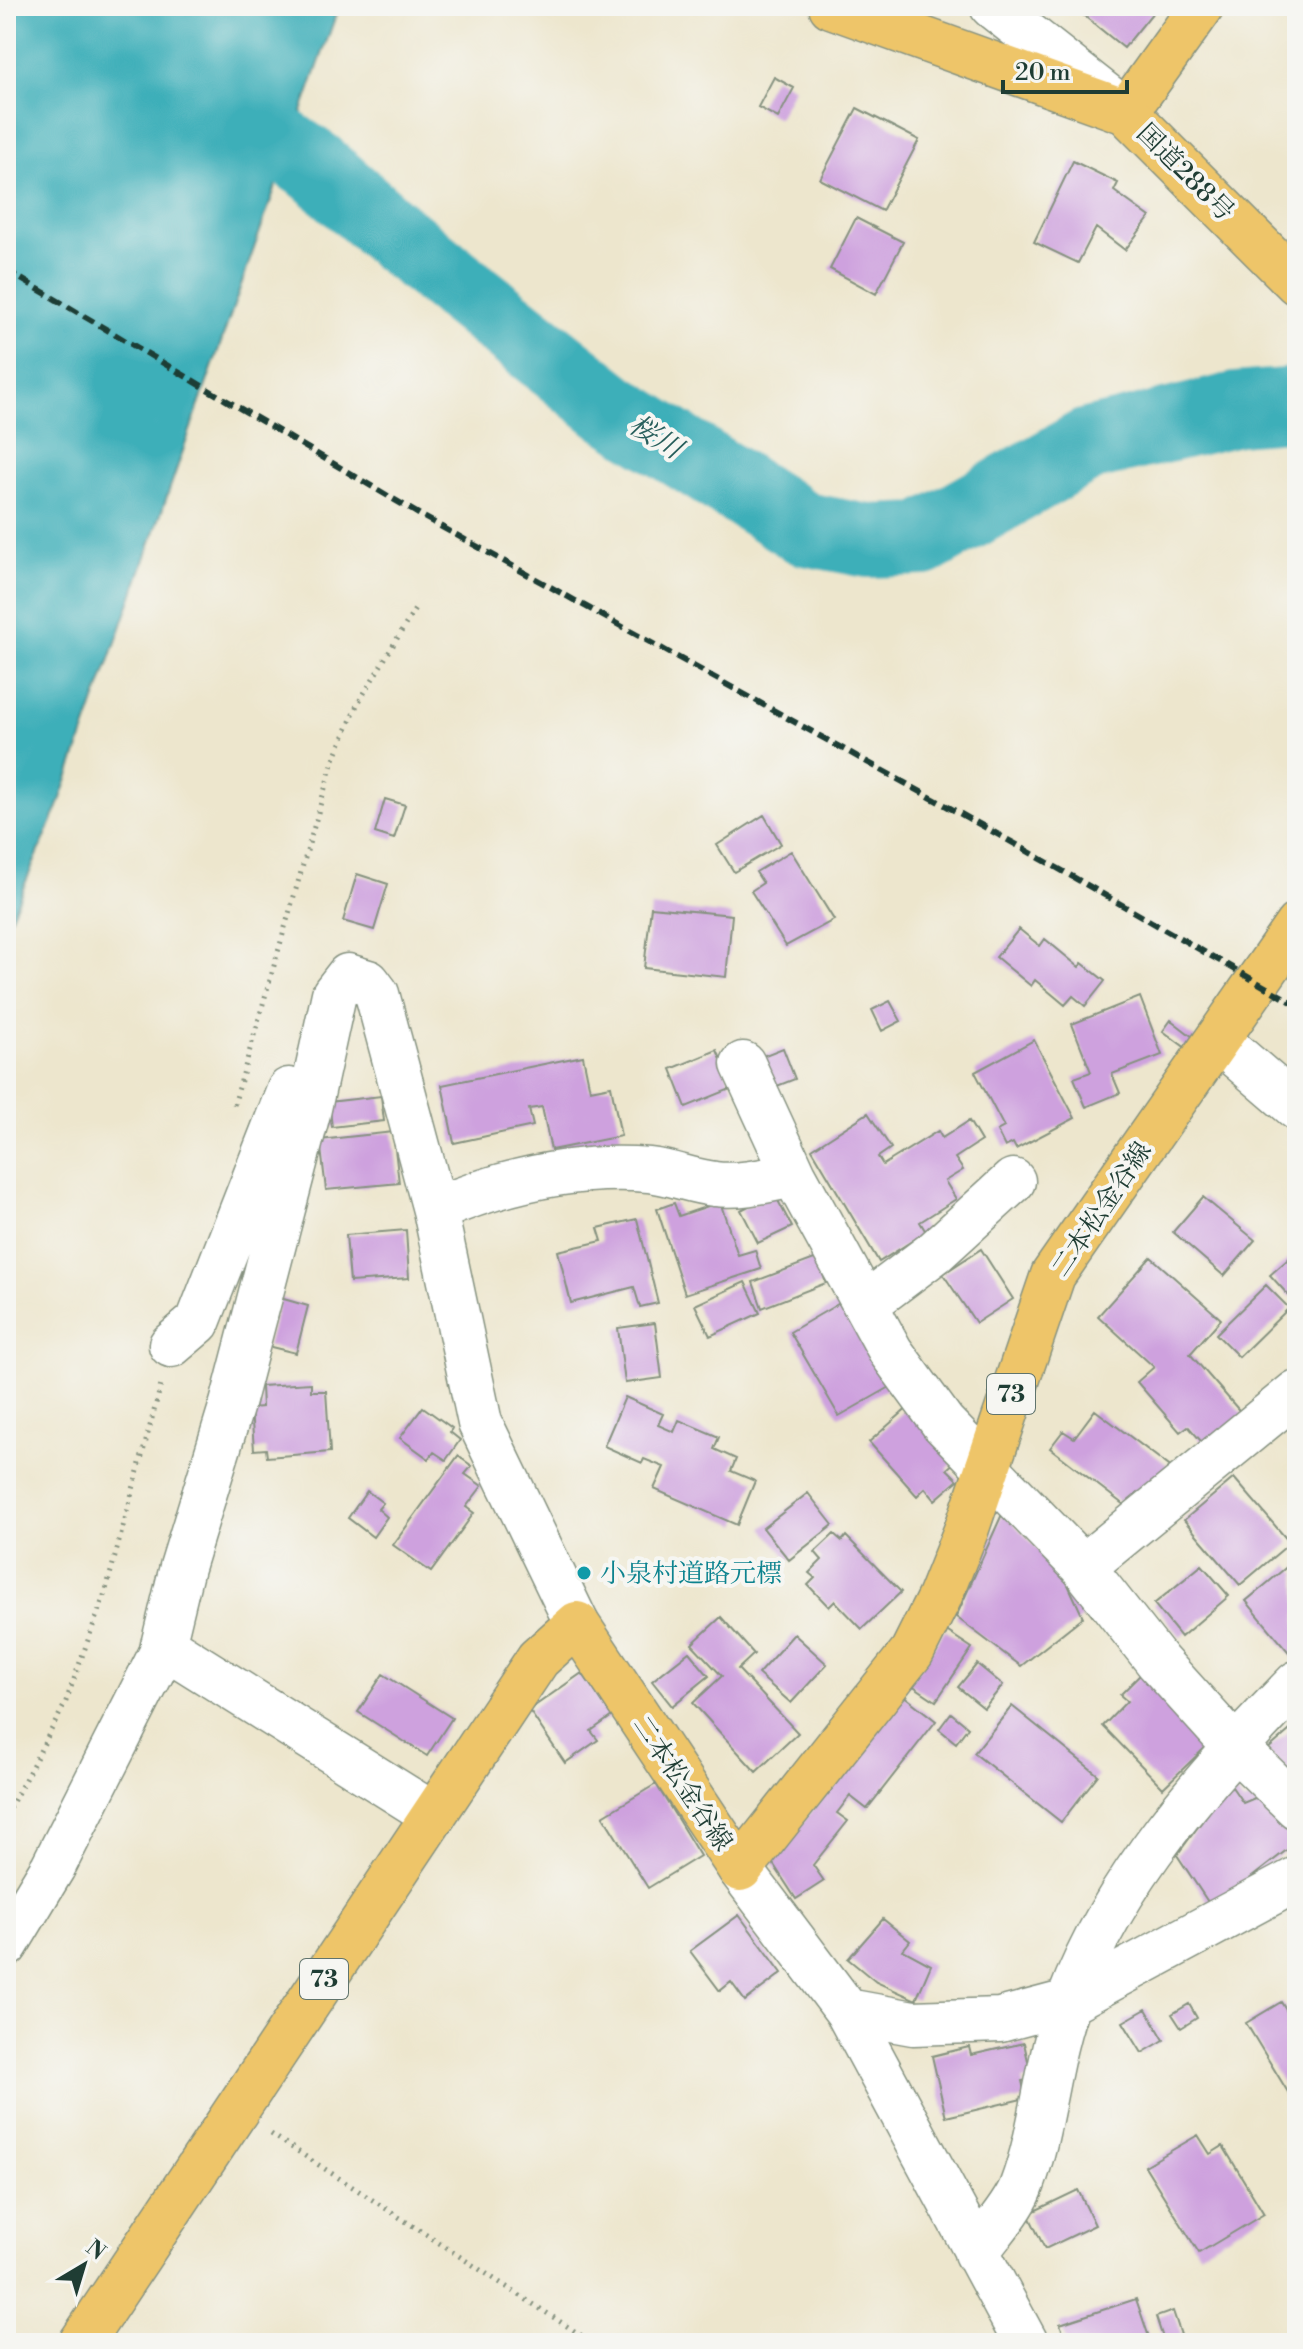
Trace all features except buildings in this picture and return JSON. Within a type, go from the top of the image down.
[{"type":"main road","name":"国道288号","points":[[831,6],[1126,112],[1297,283]]},
{"type":"main road","points":[[1126,112],[1202,6]]},
{"type":"main road","name":"二本松金谷線","points":[[577,1624],[740,1869],[912,1652],[939,1598],[989,1468],[1016,1376],[1053,1275],[1297,925]]},
{"type":"main road","name":"73","points":[[81,2343],[538,1659],[577,1624]]},
{"type":"street","points":[[992,6],[1126,112]]},
{"type":"street","points":[[6,1945],[74,1827],[163,1645],[248,1343],[308,1113],[334,994],[342,981],[355,977],[368,982],[377,994],[435,1210],[480,1423],[577,1624]]},
{"type":"street","points":[[171,1345],[198,1322],[302,1055],[328,1018]]},
{"type":"street","points":[[1219,1041],[1297,1108]]},
{"type":"street","points":[[743,1064],[794,1175],[891,1352],[943,1423],[1083,1567],[1158,1662],[1234,1746],[1297,1807]]},
{"type":"street","points":[[435,1210],[518,1180],[596,1171],[650,1170],[715,1184],[757,1182],[794,1175]]},
{"type":"street","points":[[866,1304],[935,1252],[1013,1181]]},
{"type":"street","points":[[1083,1567],[1297,1392]]},
{"type":"street","points":[[163,1645],[434,1815]]},
{"type":"street","points":[[976,2253],[1020,2190],[1068,2002],[1094,1943],[1138,1873],[1196,1791],[1234,1746],[1297,1683]]},
{"type":"street","points":[[740,1869],[847,2011],[1026,2343]]},
{"type":"street","points":[[847,2011],[913,2023],[1000,2020],[1068,2002],[1297,1879]]},
{"type":"path","points":[[237,2112],[593,2343]]},
{"type":"water","points":[[6,6],[339,6],[58,807],[6,928]]},
{"type":"waterway","name":"桜川","points":[[206,93],[316,167],[397,238],[612,408],[805,529],[868,541],[923,539],[1088,445],[1236,409],[1297,404]]},
{"type":"railway","points":[[6,270],[422,516],[1017,845],[1297,1005]]},
{"type":"place","name":"小泉村道路元標","points":[[584,1573]]}]
